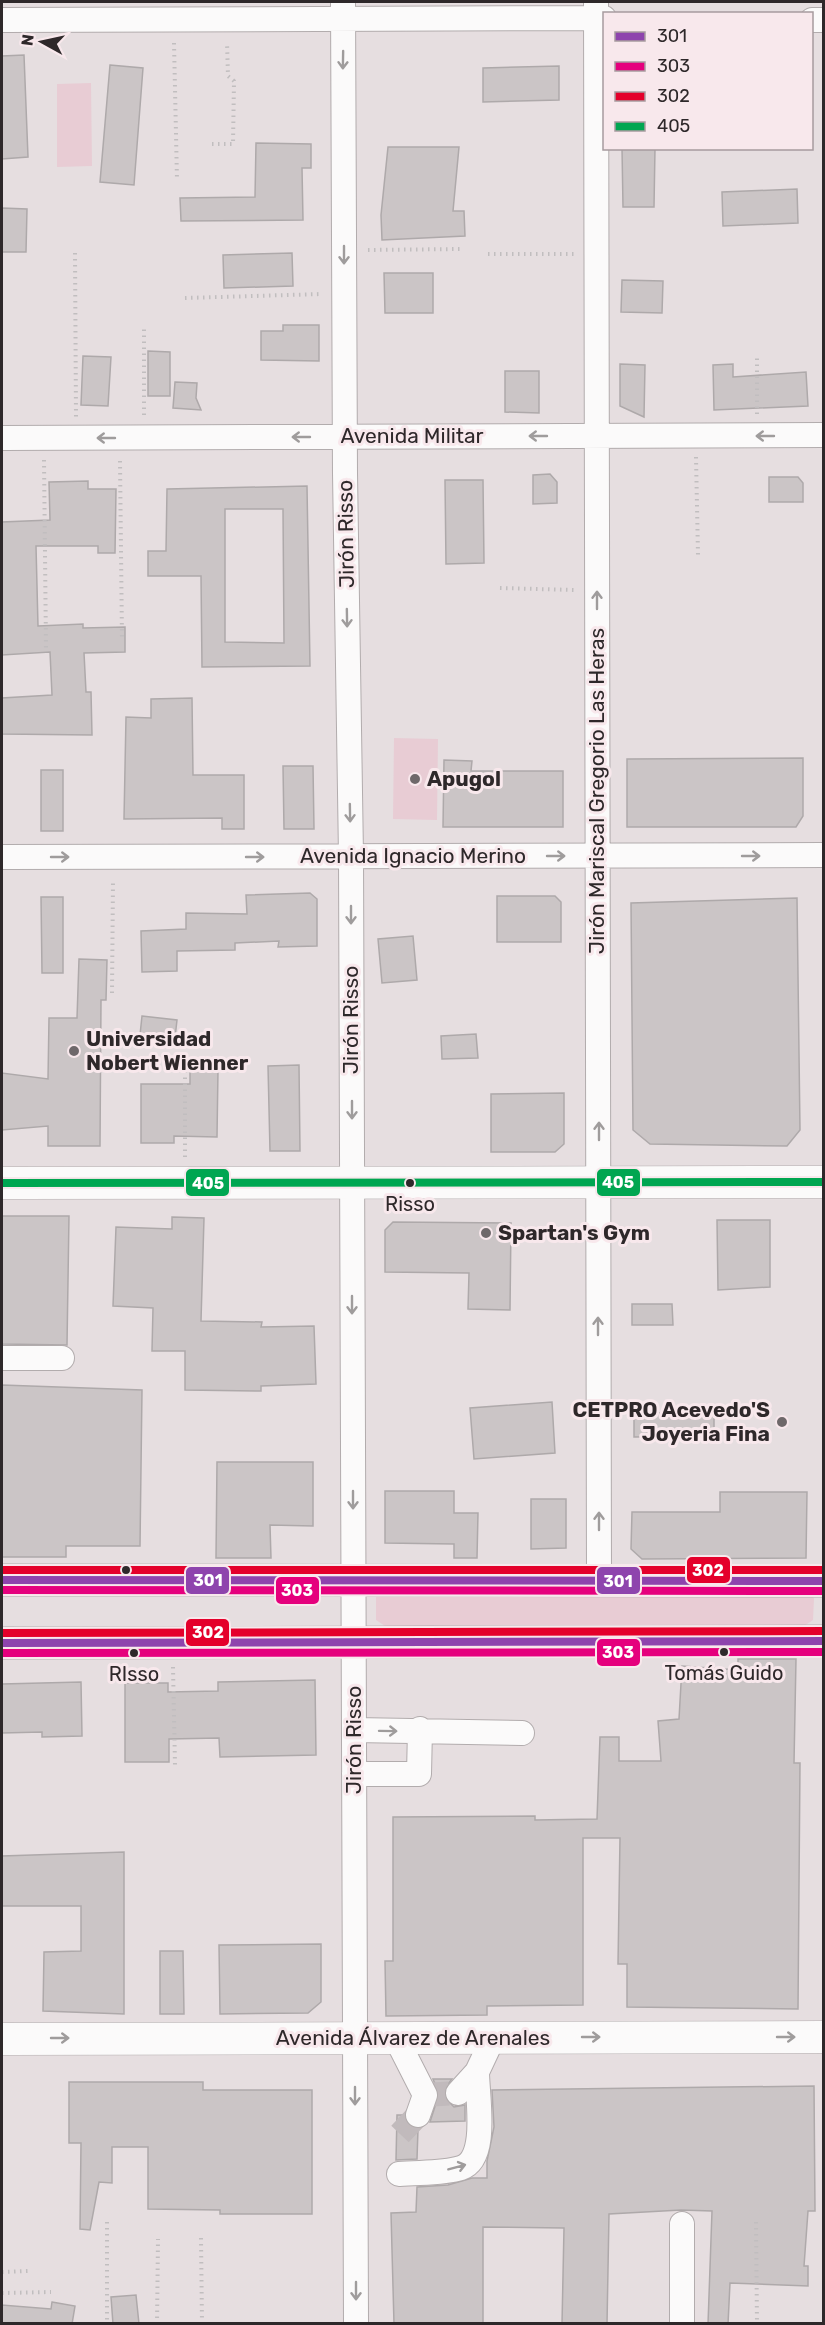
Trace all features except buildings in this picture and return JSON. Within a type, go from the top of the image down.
[{"type":"main road","points":[[2,1183],[824,1182]]},
{"type":"main road","points":[[2,1580],[354,1578],[824,1581]]},
{"type":"main road","points":[[2,1642],[824,1641]]},
{"type":"main road","name":"Avenida Álvarez de Arenales","points":[[2,2039],[824,2037]]},
{"type":"street","points":[[2,20],[173,19],[225,10],[599,13]]},
{"type":"street","name":"Jirón Risso","points":[[344,10],[345,437],[351,856],[356,2324]]},
{"type":"street","name":"Jirón Mariscal Gregorio Las Heras","points":[[599,13],[596,254],[599,1580]]},
{"type":"street","name":"Avenida Militar","points":[[2,438],[824,435]]},
{"type":"street","name":"Avenida Ignacio Merino","points":[[2,857],[824,855]]},
{"type":"street","points":[[2,1358],[62,1358]]},
{"type":"street","points":[[354,1730],[420,1729],[522,1733]]},
{"type":"street","points":[[354,1774],[419,1774],[420,1729]]},
{"type":"street","points":[[396,2038],[425,2095],[418,2115]]},
{"type":"street","points":[[458,2092],[477,2072],[493,2038]]},
{"type":"street","points":[[399,2174],[453,2170],[470,2163],[477,2152],[479,2140],[477,2072]]},
{"type":"street","points":[[682,2224],[682,2324]]},
{"type":"path","points":[[212,144],[232,144],[234,81],[228,76],[225,10]]},
{"type":"path","points":[[173,19],[177,180]]},
{"type":"path","points":[[344,250],[460,249]]},
{"type":"path","points":[[75,253],[76,438]]},
{"type":"path","points":[[488,254],[596,254]]},
{"type":"path","points":[[185,298],[344,294]]},
{"type":"path","points":[[122,640],[132,438],[144,326]]},
{"type":"path","points":[[757,436],[758,354]]},
{"type":"path","points":[[695,436],[698,555]]},
{"type":"path","points":[[44,438],[46,648]]},
{"type":"path","points":[[500,588],[597,590]]},
{"type":"path","points":[[112,857],[112,993]]},
{"type":"path","points":[[185,1049],[185,1184]]},
{"type":"path","points":[[172,1642],[175,1765]]},
{"type":"path","points":[[107,2222],[107,2324]]},
{"type":"path","points":[[756,2223],[757,2324]]},
{"type":"path","points":[[201,2238],[202,2324]]},
{"type":"path","points":[[157,2324],[158,2239]]},
{"type":"path","points":[[2,2272],[28,2271]]},
{"type":"path","points":[[2,2293],[51,2292]]},
{"type":"shaded area","points":[[91,83],[92,166],[57,167],[57,84]]},
{"type":"shaded area","name":"Apugol","points":[[394,738],[438,739],[437,820],[393,819]]},
{"type":"shaded area","points":[[805,1593],[814,1598],[813,1620],[804,1626],[388,1628],[376,1620],[376,1596]]},
{"type":"tunnel","points":[[425,2095],[458,2093]]},
{"type":"tunnel","points":[[400,2134],[418,2115]]},
{"type":"transit line","name":"405","points":[[2,1183],[824,1182]]},
{"type":"transit line","name":"302","points":[[2,1570],[824,1570]]},
{"type":"transit line","name":"301","points":[[2,1580],[824,1581]]},
{"type":"transit line","name":"303","points":[[2,1590],[824,1591]]},
{"type":"transit line","name":"302","points":[[2,1633],[824,1631]]},
{"type":"transit line","name":"301","points":[[2,1643],[824,1641]]},
{"type":"transit line","name":"303","points":[[2,1653],[824,1652]]},
{"type":"place","name":"Apugol","points":[[415,779]]},
{"type":"place","name":"Universidad Nobert Wienner","points":[[74,1051]]},
{"type":"place","name":"Risso","points":[[410,1183]]},
{"type":"place","name":"Spartan's Gym","points":[[486,1233]]},
{"type":"place","name":"CETPRO Acevedo'S Joyeria Fina","points":[[782,1422]]},
{"type":"place","name":"Tomás Guido","points":[[724,1652]]},
{"type":"place","name":"RIsso","points":[[134,1653]]}]
